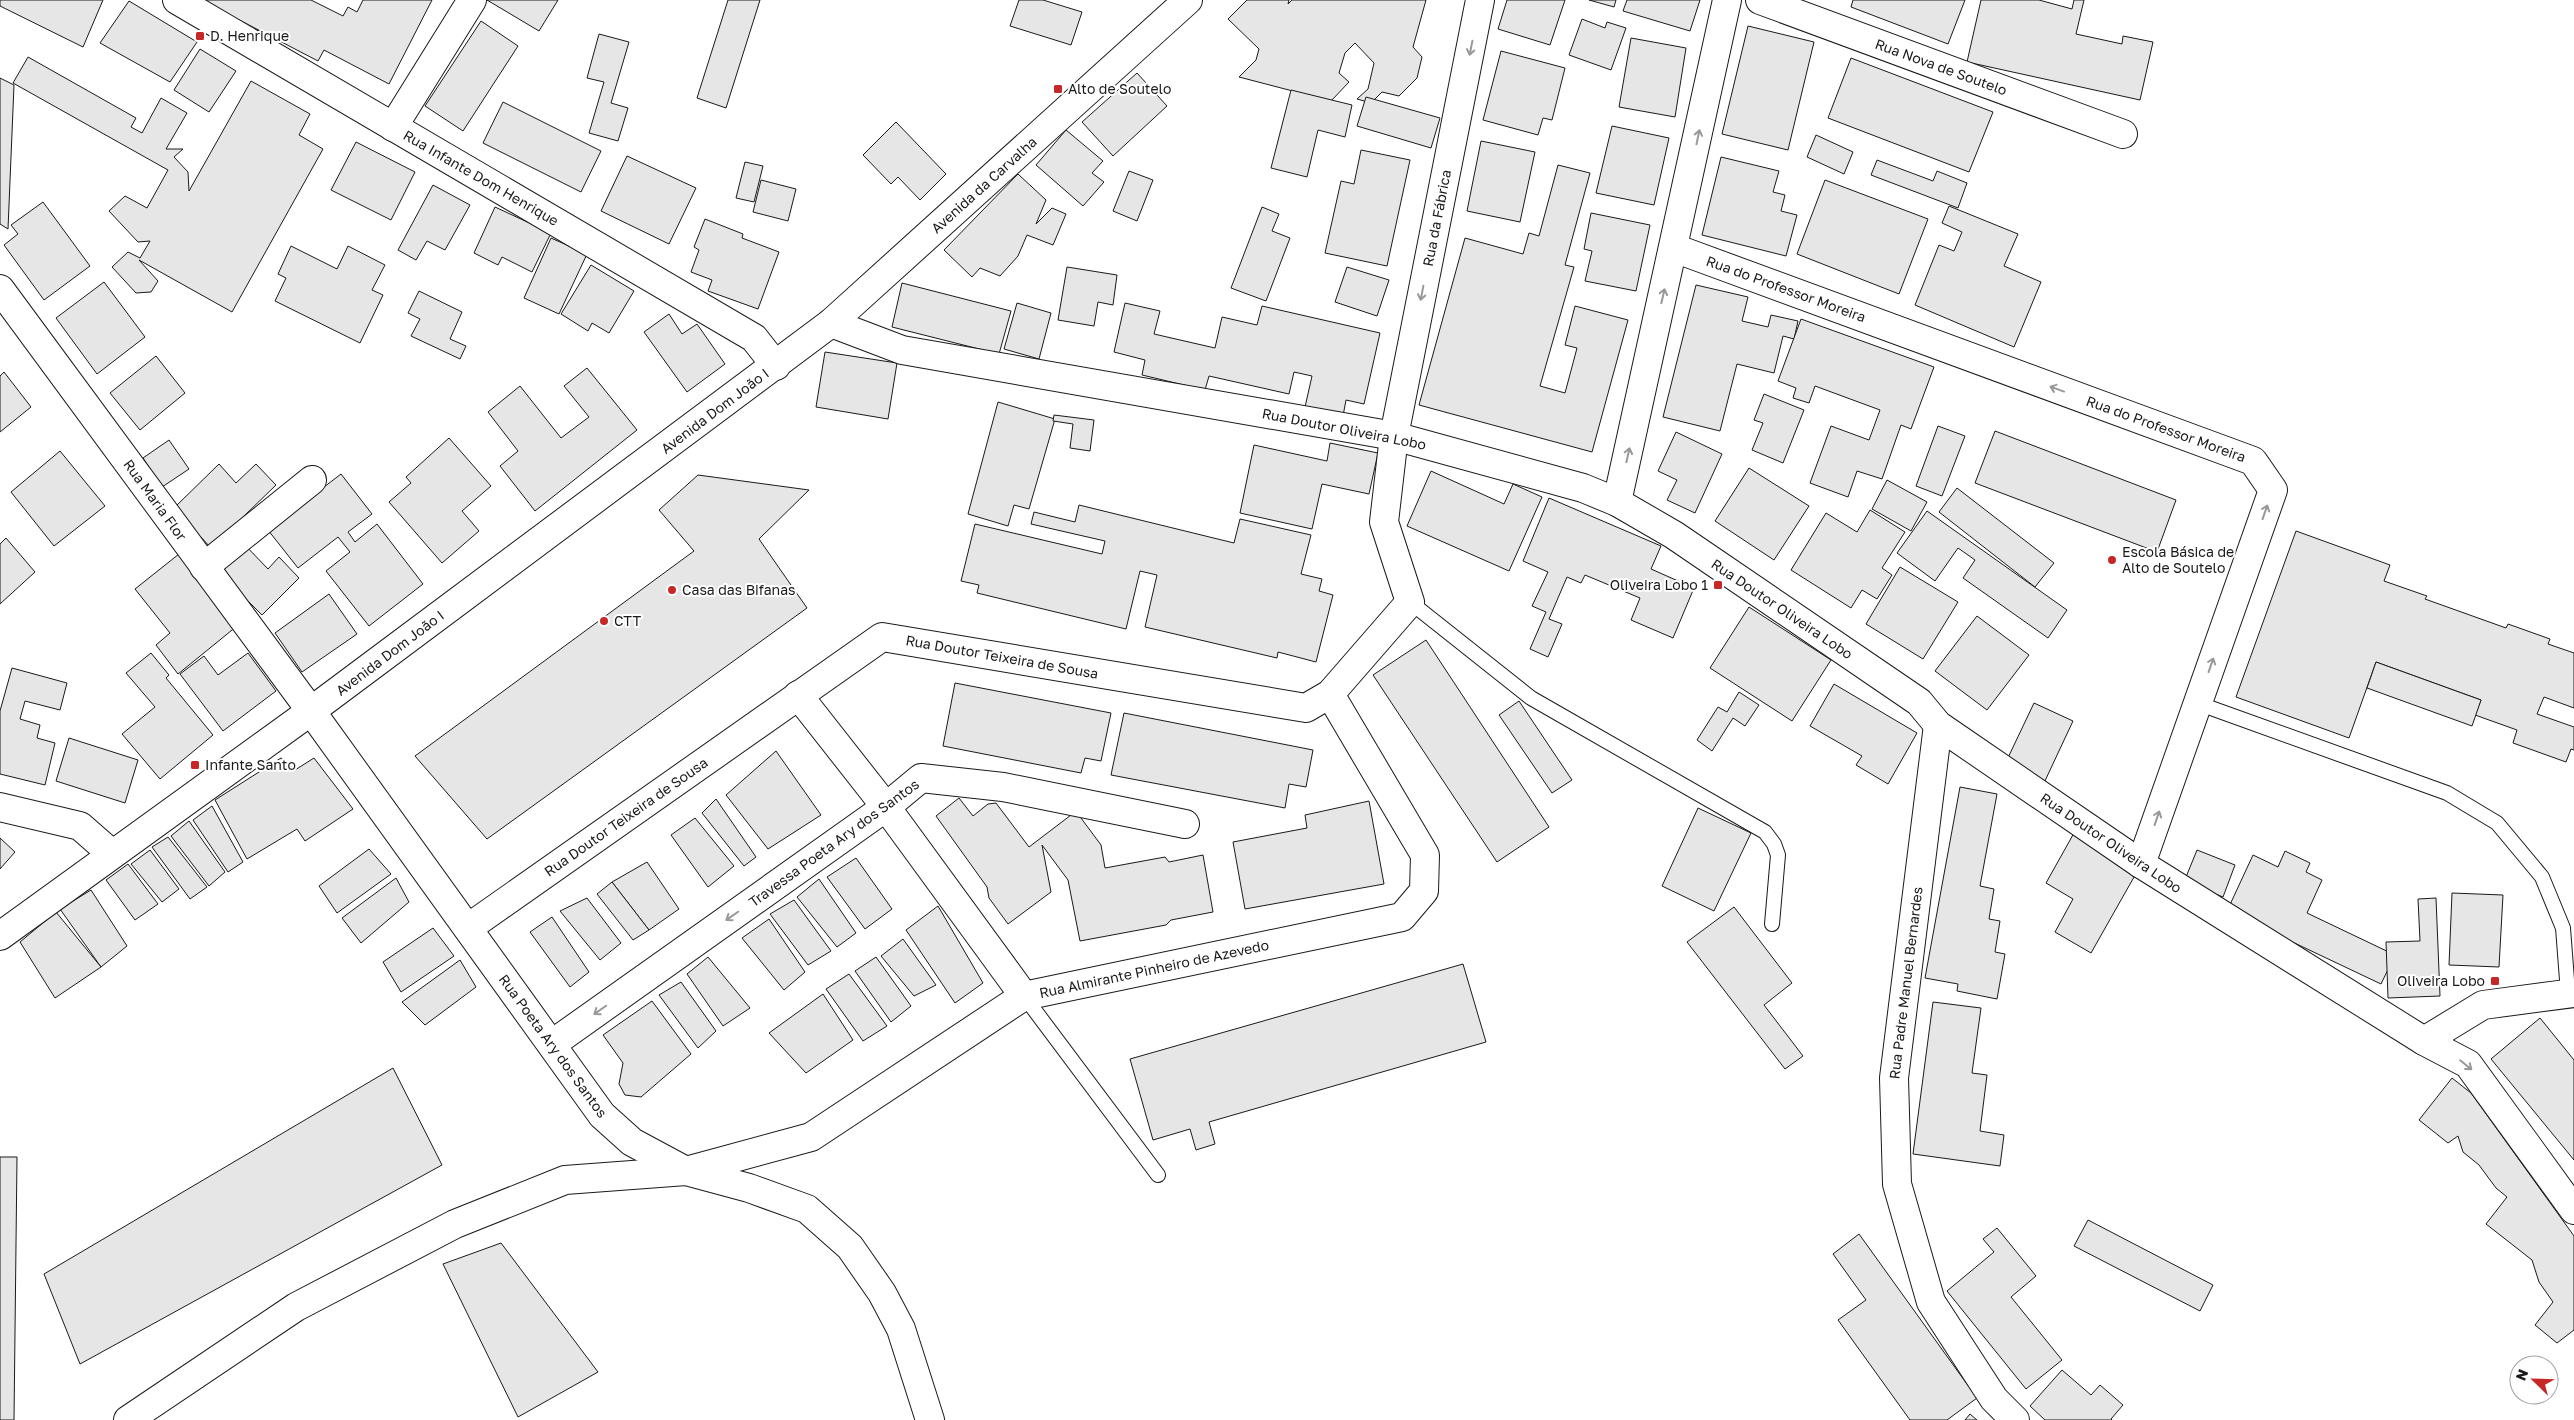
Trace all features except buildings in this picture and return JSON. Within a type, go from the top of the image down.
[{"type":"street","name":"Rua Infante Dom Henrique","points":[[177,0],[754,338],[776,366]]},
{"type":"street","points":[[393,127],[472,0]]},
{"type":"street","name":"Avenida da Carvalha","points":[[776,366],[831,323],[1188,0]]},
{"type":"street","name":"Rua da Fábrica","points":[[1394,436],[1480,0]]},
{"type":"street","points":[[1617,502],[1728,0]]},
{"type":"street","name":"Rua Nova de Soutelo","points":[[1760,0],[2123,134]]},
{"type":"street","name":"Rua do Professor Moreira","points":[[1674,248],[2253,461],[2273,490],[2141,864]]},
{"type":"street","name":"Rua Maria Flor","points":[[0,289],[311,711]]},
{"type":"street","name":"Rua Doutor Oliveira Lobo","points":[[831,323],[902,350],[1394,436],[1583,488],[1617,502],[1674,535],[1919,702],[1938,725],[2141,864],[2424,1042],[2468,1064],[2574,1210]]},
{"type":"street","name":"Avenida Dom João I","points":[[0,936],[311,711],[776,366]]},
{"type":"street","points":[[1394,436],[1384,522],[1410,602]]},
{"type":"street","points":[[204,567],[312,480]]},
{"type":"street","name":"Rua Doutor Teixeira de Sousa","points":[[468,928],[882,637],[1306,708],[1330,694],[1410,602]]},
{"type":"street","name":"Rua Almirante Pinheiro de Azevedo","points":[[798,695],[886,807],[1024,996],[1402,917],[1424,891],[1425,855],[1330,694]]},
{"type":"street","name":"Rua Poeta Ary dos Santos","points":[[311,711],[602,1115],[632,1142],[686,1170],[741,1185],[807,1209],[850,1246],[882,1293],[901,1329],[930,1420]]},
{"type":"street","name":"Rua Padre Manuel Bernardes","points":[[1938,725],[1894,1078],[1897,1184],[1931,1302],[1994,1399],[2015,1420]]},
{"type":"street","name":"Travessa Poeta Ary dos Santos","points":[[552,1044],[886,807],[921,778],[1003,787],[1185,824]]},
{"type":"street","points":[[0,808],[80,826],[112,854]]},
{"type":"street","points":[[2424,1042],[2483,1005],[2571,993]]},
{"type":"street","points":[[128,1420],[296,1307],[455,1224],[565,1180],[686,1170],[811,1137],[1024,996]]},
{"type":"lane","points":[[1410,602],[1531,698],[1765,832],[1774,844],[1778,855],[1772,924]]},
{"type":"lane","points":[[2198,703],[2447,793],[2497,823],[2542,877],[2563,928],[2571,993]]},
{"type":"lane","points":[[1024,996],[1158,1175]]},
{"type":"place","name":"D. Henrique","points":[[200,36]]},
{"type":"place","name":"Alto de Soutelo","points":[[1058,89]]},
{"type":"place","name":"Escola Básica de Alto de Soutelo","points":[[2112,560]]},
{"type":"place","name":"Oliveira Lobo 1","points":[[1718,585]]},
{"type":"place","name":"Casa das Bifanas","points":[[672,590]]},
{"type":"place","name":"CTT","points":[[604,621]]},
{"type":"place","name":"Infante Santo","points":[[195,765]]},
{"type":"place","name":"Oliveira Lobo","points":[[2495,981]]}]
